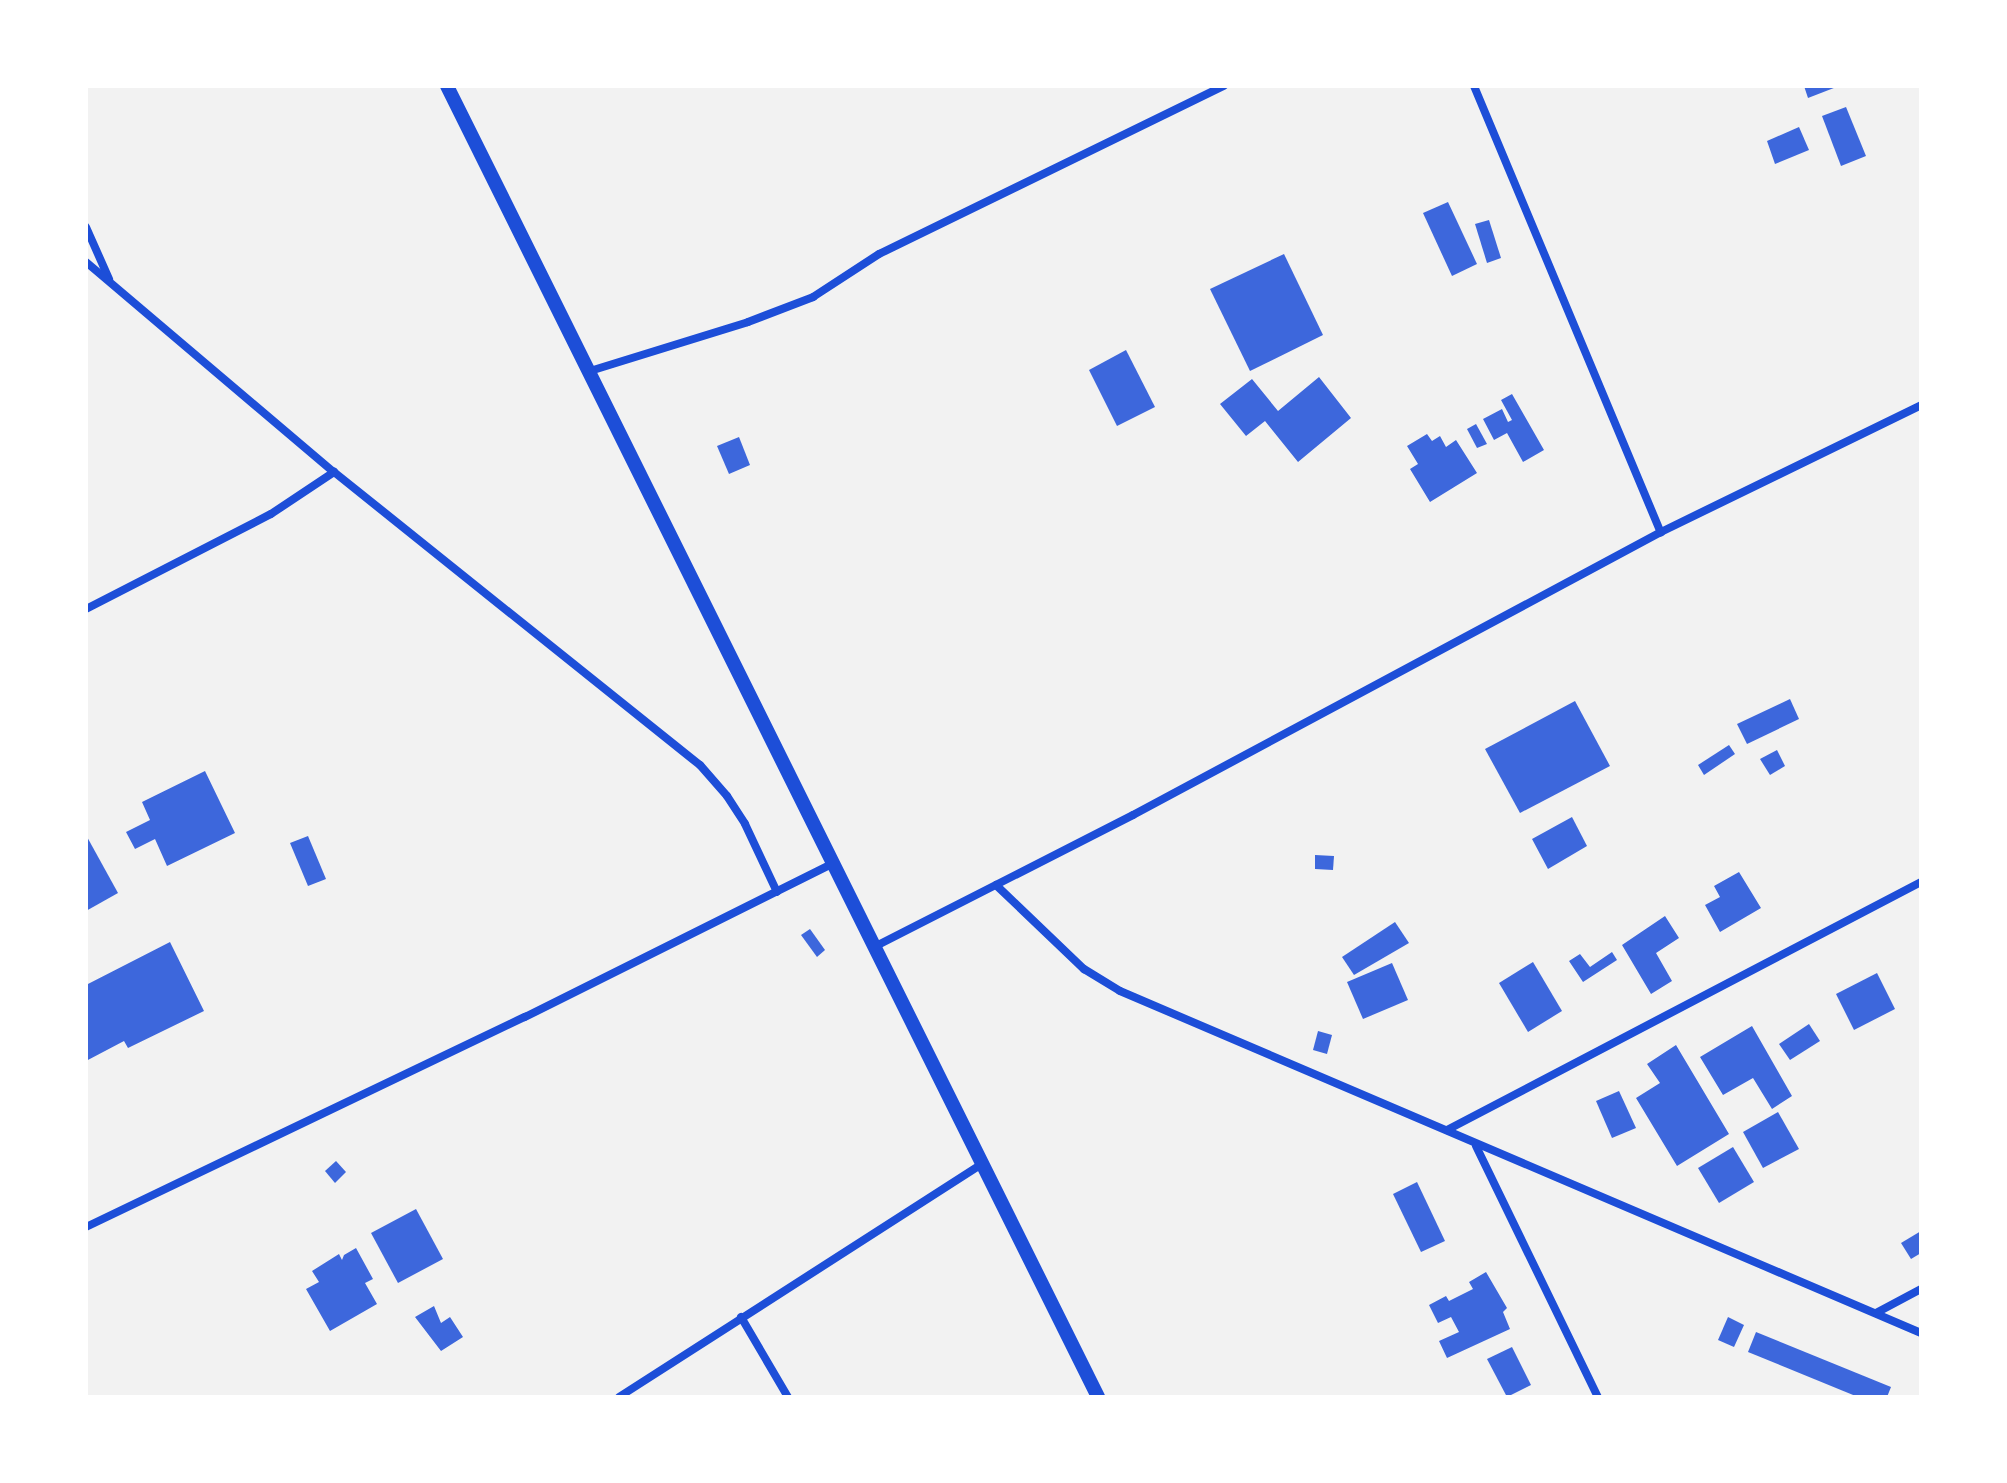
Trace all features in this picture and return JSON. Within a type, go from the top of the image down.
[{"type":"street","points":[[447,86],[1098,1397]]},
{"type":"street","points":[[590,371],[748,322],[813,297],[879,254],[1224,86]]},
{"type":"street","points":[[1474,86],[1661,532]]},
{"type":"street","points":[[86,227],[110,280]]},
{"type":"street","points":[[86,262],[334,472],[700,765],[727,796],[745,824],[777,892]]},
{"type":"street","points":[[874,947],[1661,532],[1921,405]]},
{"type":"street","points":[[86,609],[271,514],[334,472]]},
{"type":"street","points":[[86,1227],[832,864]]},
{"type":"street","points":[[1447,1130],[1921,882]]},
{"type":"street","points":[[996,885],[1084,969],[1120,991],[1921,1333]]},
{"type":"street","points":[[1476,1145],[1598,1397]]},
{"type":"street","points":[[619,1397],[981,1165]]},
{"type":"street","points":[[1876,1313],[1921,1289]]},
{"type":"street","points":[[741,1317],[788,1397]]},
{"type":"building","points":[[1804,86],[1839,86],[1808,98]]},
{"type":"building","points":[[1846,107],[1866,156],[1841,166],[1822,116]]},
{"type":"building","points":[[1799,127],[1809,150],[1775,164],[1767,141]]},
{"type":"building","points":[[1448,202],[1477,264],[1452,276],[1423,213]]},
{"type":"building","points":[[1489,220],[1501,258],[1487,263],[1475,224]]},
{"type":"building","points":[[1284,254],[1323,335],[1250,371],[1210,289]]},
{"type":"building","points":[[1126,350],[1155,407],[1117,426],[1089,370]]},
{"type":"building","points":[[1319,377],[1351,418],[1298,462],[1265,421],[1246,436],[1220,404],[1252,379],[1278,411]]},
{"type":"building","points":[[1512,394],[1544,450],[1523,462],[1507,433],[1494,440],[1483,419],[1502,409],[1508,422],[1512,420],[1501,400]]},
{"type":"building","points":[[1476,424],[1487,444],[1477,448],[1467,429]]},
{"type":"building","points":[[1427,434],[1432,441],[1440,436],[1446,447],[1456,440],[1477,473],[1430,502],[1410,469],[1418,464],[1407,446]]},
{"type":"building","points":[[739,437],[750,465],[729,474],[717,446]]},
{"type":"building","points":[[1790,699],[1799,719],[1747,744],[1737,724]]},
{"type":"building","points":[[1575,701],[1610,766],[1520,813],[1485,749]]},
{"type":"building","points":[[1729,745],[1735,754],[1704,775],[1698,765]]},
{"type":"building","points":[[1777,750],[1785,766],[1770,775],[1760,759]]},
{"type":"building","points":[[205,771],[235,833],[167,866],[155,839],[135,849],[126,832],[150,820],[142,802]]},
{"type":"building","points":[[1572,817],[1587,846],[1548,869],[1532,839]]},
{"type":"building","points":[[86,835],[118,893],[86,911]]},
{"type":"building","points":[[308,836],[326,879],[308,886],[290,843]]},
{"type":"building","points":[[1315,855],[1334,856],[1333,870],[1315,869]]},
{"type":"building","points":[[1739,872],[1761,908],[1720,932],[1705,905],[1720,897],[1714,886]]},
{"type":"building","points":[[1665,916],[1679,938],[1656,953],[1672,981],[1651,994],[1622,945]]},
{"type":"building","points":[[1395,922],[1409,943],[1354,975],[1342,957]]},
{"type":"building","points":[[810,929],[825,950],[817,957],[801,935]]},
{"type":"building","points":[[170,942],[204,1011],[128,1048],[124,1041],[86,1061],[86,985]]},
{"type":"building","points":[[1612,952],[1617,960],[1583,982],[1569,961],[1580,954],[1590,967]]},
{"type":"building","points":[[1533,962],[1562,1011],[1528,1032],[1499,983]]},
{"type":"building","points":[[1392,963],[1408,1000],[1363,1019],[1347,982]]},
{"type":"building","points":[[1877,973],[1895,1009],[1854,1030],[1836,994]]},
{"type":"building","points":[[1809,1024],[1820,1041],[1790,1060],[1779,1044]]},
{"type":"building","points":[[1752,1026],[1792,1096],[1772,1109],[1753,1078],[1723,1095],[1700,1057]]},
{"type":"building","points":[[1318,1031],[1332,1035],[1327,1054],[1313,1050]]},
{"type":"building","points":[[1676,1045],[1729,1134],[1677,1166],[1636,1098],[1660,1083],[1647,1064]]},
{"type":"building","points":[[1619,1091],[1636,1128],[1612,1138],[1596,1101]]},
{"type":"building","points":[[1778,1112],[1799,1149],[1763,1168],[1743,1132]]},
{"type":"building","points":[[1733,1147],[1754,1182],[1719,1203],[1698,1168]]},
{"type":"building","points":[[336,1161],[346,1172],[335,1183],[325,1171]]},
{"type":"building","points":[[1417,1182],[1445,1241],[1421,1252],[1393,1194]]},
{"type":"building","points":[[416,1209],[443,1259],[398,1283],[371,1233]]},
{"type":"building","points":[[1921,1231],[1921,1253],[1911,1259],[1901,1243]]},
{"type":"building","points":[[356,1248],[373,1279],[365,1283],[377,1304],[330,1331],[306,1289],[319,1282],[312,1271],[339,1254],[342,1260],[344,1255]]},
{"type":"building","points":[[1486,1272],[1507,1308],[1503,1312],[1510,1329],[1447,1358],[1439,1341],[1459,1332],[1451,1317],[1438,1323],[1429,1305],[1446,1296],[1449,1301],[1473,1289],[1469,1282]]},
{"type":"building","points":[[434,1306],[441,1323],[450,1317],[463,1337],[441,1351],[415,1317]]},
{"type":"building","points":[[1728,1317],[1744,1325],[1734,1347],[1718,1340]]},
{"type":"building","points":[[1756,1332],[1891,1387],[1887,1397],[1858,1397],[1748,1352]]},
{"type":"building","points":[[1512,1347],[1531,1385],[1507,1397],[1487,1359]]}]
